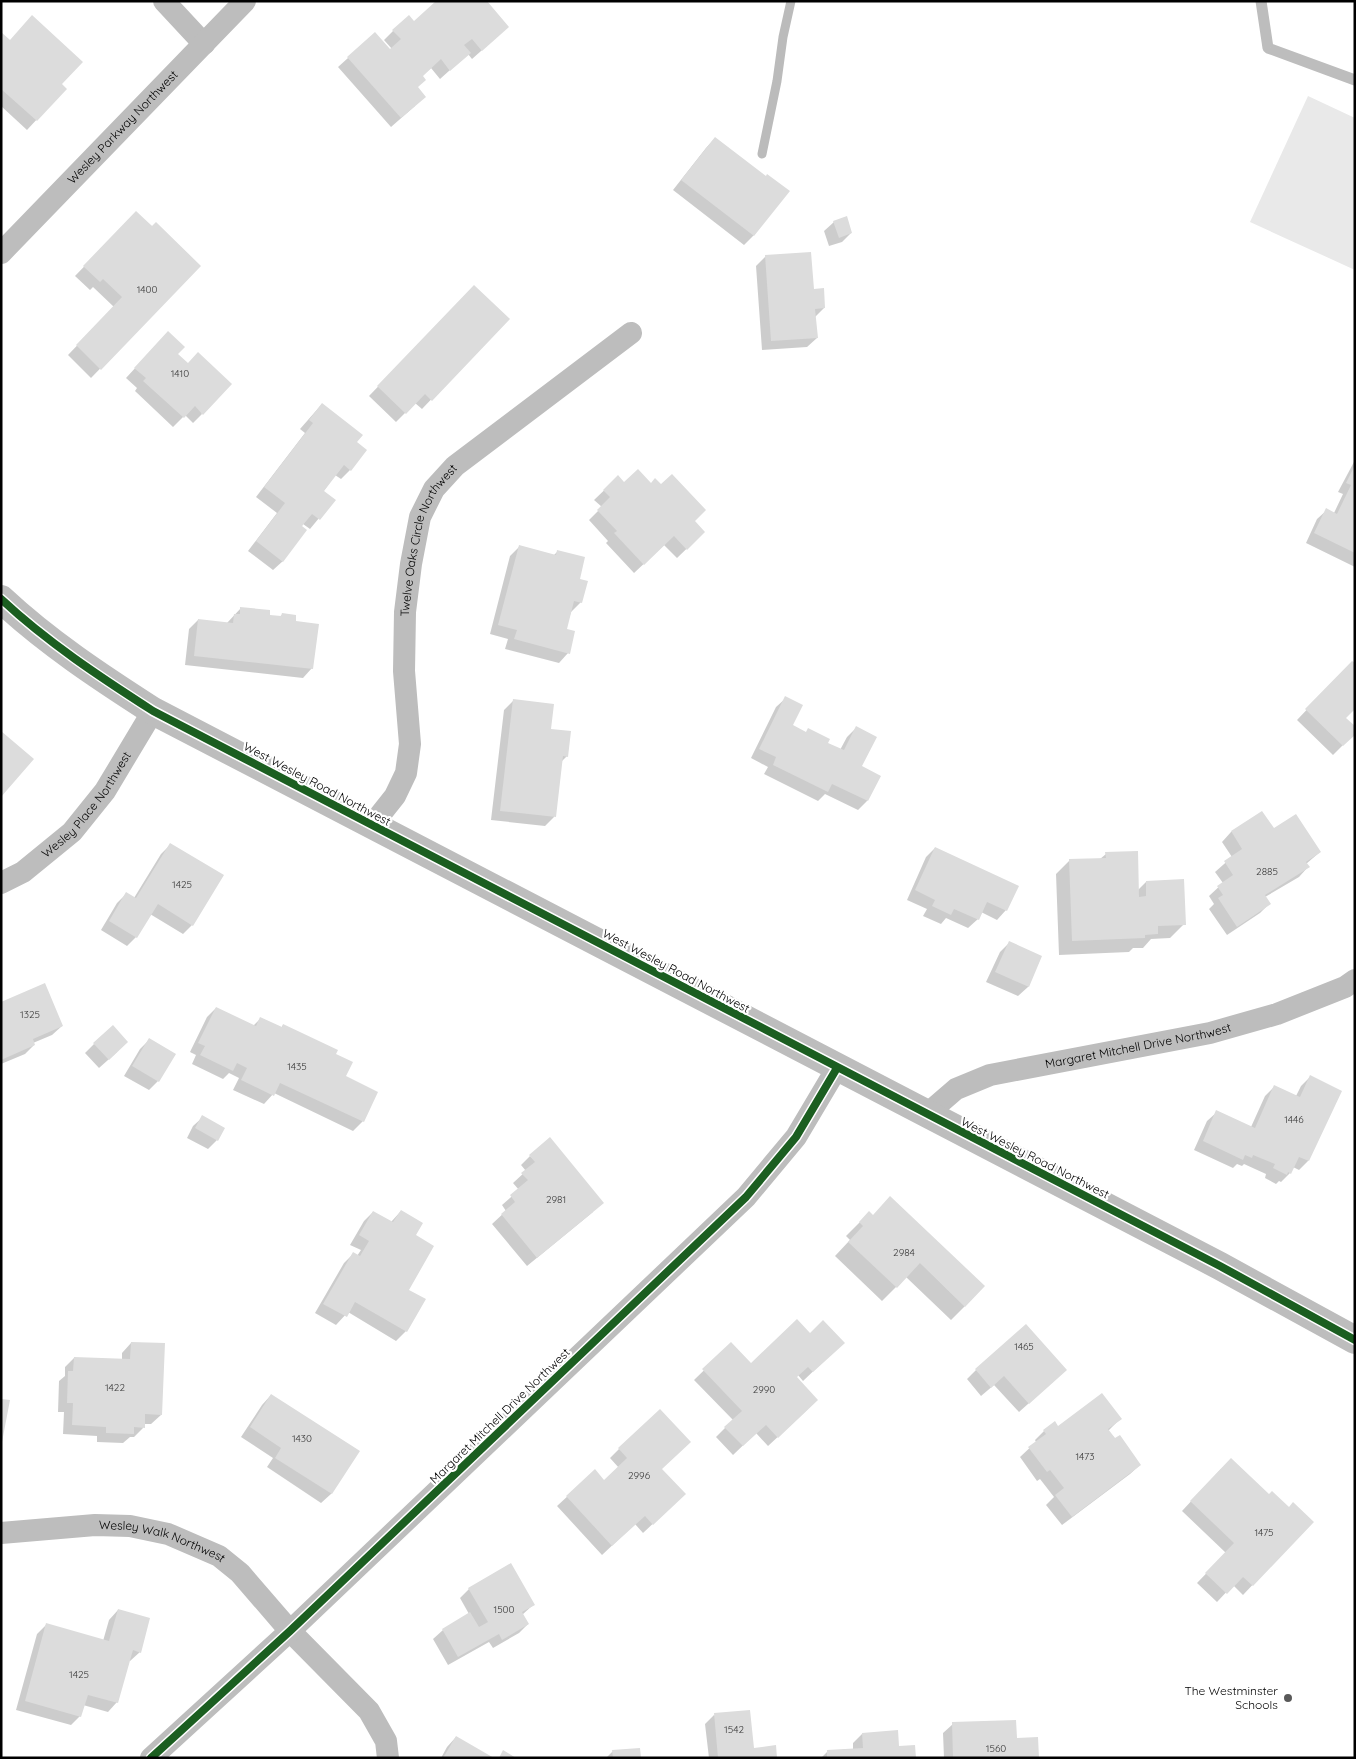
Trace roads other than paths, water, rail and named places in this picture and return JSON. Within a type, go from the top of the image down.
[{"type":"street","points":[[164,1],[204,44]]},
{"type":"street","name":"Wesley Parkway Northwest","points":[[1,254],[245,1]]},
{"type":"street","name":"Twelve Oaks Circle Northwest","points":[[372,826],[395,796],[406,773],[410,744],[404,670],[405,612],[411,564],[420,517],[434,489],[455,466],[630,333]]},
{"type":"street","name":"West Wesley Road Northwest","points":[[1,599],[20,617],[83,666],[153,711],[1220,1266],[1355,1340]]},
{"type":"street","name":"Wesley Place Northwest","points":[[1,883],[23,872],[72,832],[105,791],[153,711]]},
{"type":"street","name":"Margaret Mitchell Drive Northwest","points":[[927,1114],[956,1088],[990,1074],[1210,1033],[1277,1014],[1345,987],[1355,980]]},
{"type":"street","name":"Margaret Mitchell Drive Northwest","points":[[151,1758],[290,1631],[746,1197],[796,1136],[837,1068]]},
{"type":"street","name":"Wesley Walk Northwest","points":[[1,1533],[96,1525],[130,1526],[168,1534],[219,1556],[240,1573],[290,1631],[369,1711],[386,1741],[388,1758]]},
{"type":"lane","points":[[1261,1],[1268,48],[1355,80]]},
{"type":"waterway","points":[[762,154],[791,1]]},
{"type":"place","name":"The Westminster Schools","points":[[1288,1698]]}]
